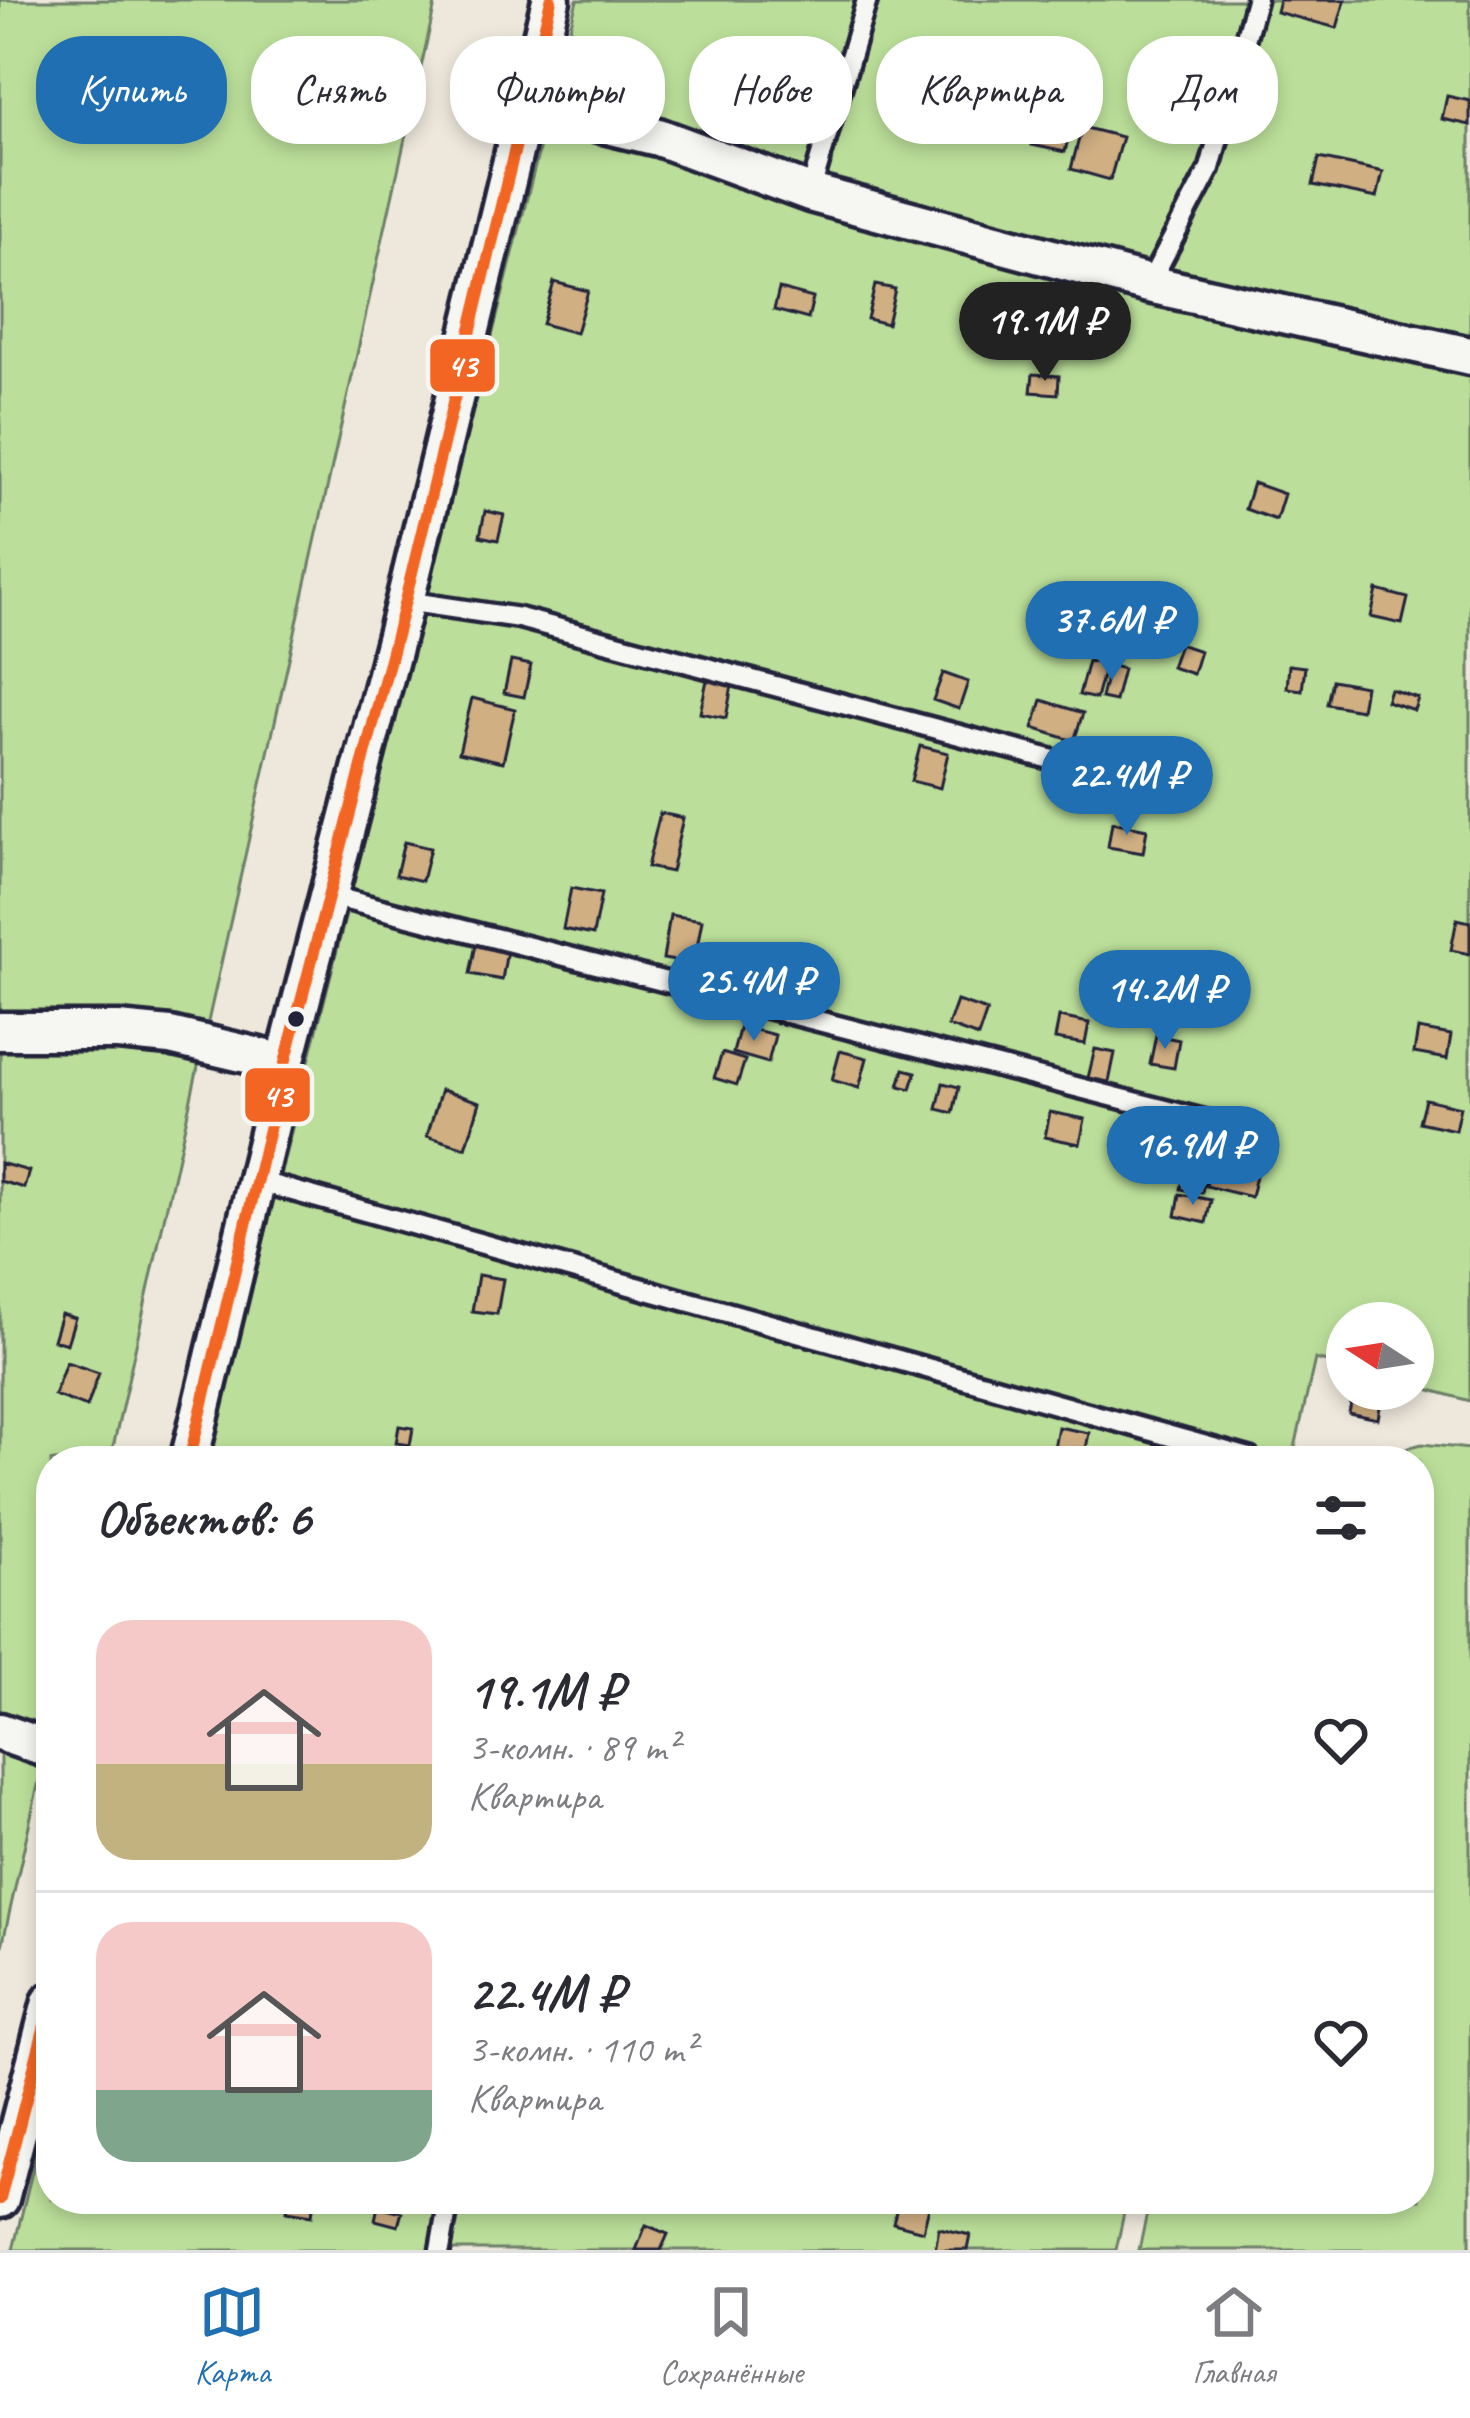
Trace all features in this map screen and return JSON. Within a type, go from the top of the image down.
[{"type":"street","points":[[542,36],[551,0]]},
{"type":"street","points":[[665,140],[810,193],[1149,284],[1470,356]]},
{"type":"street","points":[[193,1446],[516,144]]},
{"type":"street","points":[[0,1031],[170,1036],[285,1063]]},
{"type":"street","points":[[0,1732],[36,1745]]},
{"type":"street","points":[[0,2199],[36,2061]]},
{"type":"lane","points":[[810,193],[867,0]]},
{"type":"lane","points":[[1149,284],[1210,168],[1256,0]]},
{"type":"lane","points":[[405,601],[519,618],[1162,789]]},
{"type":"lane","points":[[327,895],[1263,1136]]},
{"type":"lane","points":[[257,1181],[1207,1446]]},
{"type":"lane","points":[[440,2250],[446,2214]]},
{"type":"green space","points":[[0,0],[436,0],[426,45],[426,36],[251,36],[251,144],[404,144],[113,1446],[36,1446],[36,1794],[0,1955]]},
{"type":"green space","points":[[577,0],[1470,0],[1470,1401],[1434,1391],[1434,1302],[1326,1302],[1326,1362],[1315,1359],[1295,1446],[212,1446],[541,144],[665,144],[665,36],[568,36]]},
{"type":"green space","points":[[1422,1444],[1470,1449],[1470,2250],[1139,2250],[1147,2214],[1434,2214],[1434,1446],[1414,1446]]},
{"type":"green space","points":[[36,2156],[36,2214],[1124,2214],[1116,2250],[13,2250]]},
{"type":"building","points":[[1279,0],[1345,0],[1337,28],[1276,12]]},
{"type":"building","points":[[1447,96],[1470,101],[1470,125],[1442,119]]},
{"type":"building","points":[[1103,132],[1122,137],[1110,180],[1071,169],[1078,144],[1103,144]]},
{"type":"building","points":[[1032,144],[1067,144],[1065,152]]},
{"type":"building","points":[[1319,158],[1383,172],[1377,198],[1313,185]]},
{"type":"building","points":[[554,282],[588,291],[576,333],[542,324]]},
{"type":"building","points":[[875,285],[895,289],[887,324],[867,319]]},
{"type":"building","points":[[779,289],[813,298],[808,319],[774,310]]},
{"type":"building","points":[[1033,374],[1059,376],[1058,394],[1031,392]]},
{"type":"building","points":[[1253,483],[1284,494],[1276,520],[1245,509]]},
{"type":"building","points":[[485,511],[504,515],[498,540],[480,536]]},
{"type":"building","points":[[1377,590],[1408,598],[1402,624],[1371,617]]},
{"type":"building","points":[[1179,644],[1200,651],[1193,674],[1171,667]]},
{"type":"building","points":[[511,661],[531,665],[524,697],[504,693]]},
{"type":"building","points":[[1088,661],[1105,665],[1096,699],[1079,695]]},
{"type":"building","points":[[1109,665],[1123,669],[1115,701],[1101,698]]},
{"type":"building","points":[[1289,665],[1305,667],[1302,690],[1287,688]]},
{"type":"building","points":[[943,673],[968,682],[959,709],[933,700]]},
{"type":"building","points":[[707,680],[732,685],[726,718],[700,713]]},
{"type":"building","points":[[1332,680],[1365,686],[1361,710],[1327,704]]},
{"type":"building","points":[[1390,689],[1418,698],[1414,710],[1386,701]]},
{"type":"building","points":[[472,698],[515,709],[503,762],[459,752]]},
{"type":"building","points":[[1042,700],[1083,713],[1074,741],[1033,728]]},
{"type":"building","points":[[920,746],[948,753],[940,788],[911,781]]},
{"type":"building","points":[[660,813],[683,818],[671,872],[647,867]]},
{"type":"building","points":[[1112,822],[1147,829],[1143,853],[1108,847]]},
{"type":"building","points":[[404,842],[430,848],[422,881],[396,875]]},
{"type":"building","points":[[571,888],[601,894],[593,935],[563,929]]},
{"type":"building","points":[[670,915],[702,920],[694,964],[663,959]]},
{"type":"building","points":[[1457,919],[1470,922],[1470,954],[1451,950]]},
{"type":"building","points":[[477,939],[508,945],[502,980],[470,974]]},
{"type":"building","points":[[778,962],[806,969],[801,988],[773,981]]},
{"type":"building","points":[[957,1001],[987,1011],[978,1037],[948,1026]]},
{"type":"building","points":[[1059,1017],[1089,1023],[1085,1044],[1055,1039]]},
{"type":"building","points":[[740,1026],[775,1035],[768,1063],[733,1053]]},
{"type":"building","points":[[1418,1029],[1451,1035],[1447,1059],[1414,1053]]},
{"type":"building","points":[[1156,1035],[1179,1040],[1174,1068],[1150,1064]]},
{"type":"building","points":[[1095,1049],[1115,1053],[1109,1082],[1088,1078]]},
{"type":"building","points":[[840,1051],[867,1058],[859,1088],[832,1080]]},
{"type":"building","points":[[722,1053],[745,1060],[737,1085],[714,1078]]},
{"type":"building","points":[[904,1069],[916,1072],[911,1089],[899,1086]]},
{"type":"building","points":[[943,1083],[959,1087],[953,1113],[937,1109]]},
{"type":"building","points":[[441,1090],[480,1102],[466,1148],[427,1136]]},
{"type":"building","points":[[1425,1099],[1460,1107],[1455,1130],[1419,1122]]},
{"type":"building","points":[[1050,1112],[1085,1119],[1080,1144],[1045,1137]]},
{"type":"building","points":[[1153,1137],[1171,1140],[1164,1171],[1146,1167]]},
{"type":"building","points":[[1213,1157],[1258,1167],[1251,1197],[1206,1186]]},
{"type":"building","points":[[0,1163],[29,1171],[24,1188],[0,1181]]},
{"type":"building","points":[[1185,1171],[1205,1175],[1202,1193],[1181,1189]]},
{"type":"building","points":[[1180,1194],[1211,1200],[1206,1223],[1176,1216]]},
{"type":"building","points":[[478,1275],[503,1279],[497,1314],[472,1311]]},
{"type":"building","points":[[61,1314],[75,1318],[67,1344],[53,1340]]},
{"type":"building","points":[[66,1362],[99,1373],[87,1407],[54,1395]]},
{"type":"building","points":[[1350,1410],[1380,1410],[1378,1419]]},
{"type":"building","points":[[399,1426],[413,1428],[410,1445],[396,1443]]},
{"type":"building","points":[[1058,1427],[1089,1433],[1087,1446],[1054,1446]]},
{"type":"building","points":[[376,2214],[401,2214],[398,2226],[375,2220]]},
{"type":"building","points":[[895,2214],[927,2214],[923,2231],[893,2223]]},
{"type":"building","points":[[646,2225],[668,2234],[661,2250],[636,2250]]},
{"type":"building","points":[[939,2228],[970,2235],[967,2250],[935,2250]]},
{"type":"transit line","name":"43","points":[[193,1446],[551,0]]},
{"type":"transit line","name":"43","points":[[0,2199],[36,2060]]}]
